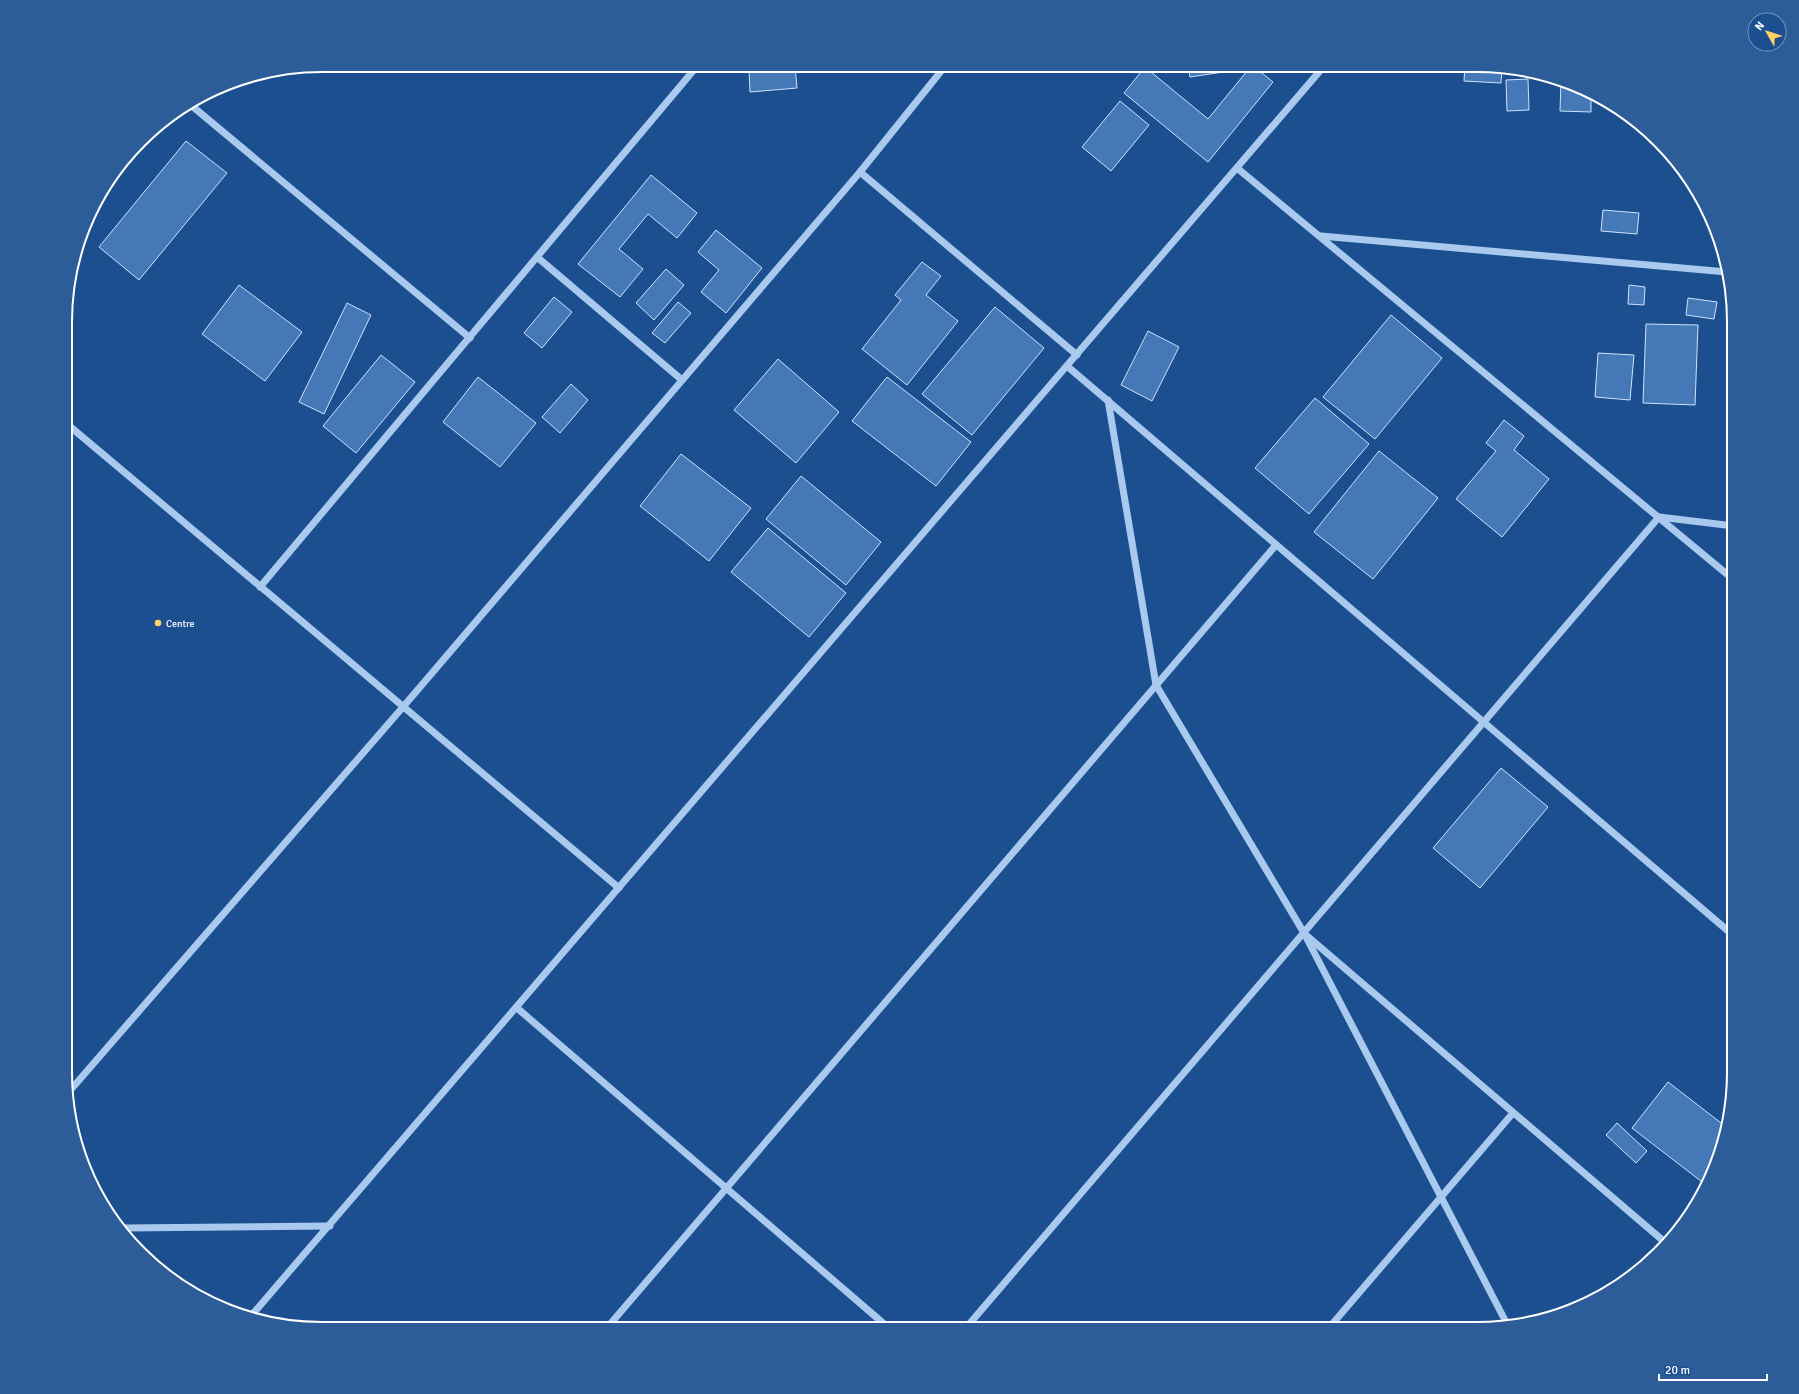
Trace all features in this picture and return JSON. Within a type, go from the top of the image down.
[{"type":"street","points":[[260,587],[692,72]]},
{"type":"street","points":[[73,1087],[403,707],[860,172],[940,72]]},
{"type":"street","points":[[254,1312],[330,1226],[1320,72]]},
{"type":"street","points":[[193,107],[470,338]]},
{"type":"street","points":[[1237,168],[1727,574]]},
{"type":"street","points":[[860,172],[1077,355]]},
{"type":"street","points":[[1320,236],[1722,271]]},
{"type":"street","points":[[537,257],[682,380]]},
{"type":"street","points":[[1068,366],[1727,930]]},
{"type":"street","points":[[1108,400],[1156,685],[1304,933],[1505,1320]]},
{"type":"street","points":[[72,428],[620,888]]},
{"type":"street","points":[[1659,517],[1727,525]]},
{"type":"street","points":[[971,1322],[1659,517]]},
{"type":"street","points":[[612,1322],[1276,545]]},
{"type":"street","points":[[1304,933],[1662,1240]]},
{"type":"street","points":[[517,1008],[882,1322]]},
{"type":"street","points":[[1334,1322],[1513,1113]]},
{"type":"street","points":[[127,1228],[330,1226]]},
{"type":"building","points":[[749,72],[796,72],[797,88],[750,92]]},
{"type":"building","points":[[1141,72],[1151,72],[1208,119],[1246,72],[1261,72],[1273,82],[1208,162],[1124,93]]},
{"type":"building","points":[[1189,72],[1223,72],[1190,77]]},
{"type":"building","points":[[1465,72],[1502,74],[1501,83],[1464,81]]},
{"type":"building","points":[[1528,79],[1529,110],[1507,111],[1506,80]]},
{"type":"building","points":[[1561,86],[1591,100],[1591,112],[1560,111]]},
{"type":"building","points":[[1120,101],[1149,125],[1111,171],[1082,147]]},
{"type":"building","points":[[186,141],[227,173],[139,280],[99,247]]},
{"type":"building","points":[[651,175],[697,213],[677,238],[648,214],[619,249],[643,269],[620,297],[578,264]]},
{"type":"building","points":[[1603,210],[1639,213],[1637,234],[1601,231]]},
{"type":"building","points":[[716,230],[762,268],[726,313],[701,292],[719,270],[698,252]]},
{"type":"building","points":[[922,262],[941,276],[926,295],[958,321],[907,385],[862,349],[901,300],[895,295]]},
{"type":"building","points":[[666,269],[684,285],[654,320],[636,303]]},
{"type":"building","points":[[239,285],[302,332],[265,381],[202,334]]},
{"type":"building","points":[[1629,285],[1645,287],[1644,305],[1628,304]]},
{"type":"building","points":[[554,297],[572,312],[542,348],[524,333]]},
{"type":"building","points":[[1688,298],[1717,302],[1714,319],[1686,315]]},
{"type":"building","points":[[678,302],[691,313],[665,343],[652,333]]},
{"type":"building","points":[[347,303],[371,315],[324,414],[299,402]]},
{"type":"building","points":[[995,307],[1044,348],[972,435],[922,394]]},
{"type":"building","points":[[1391,315],[1442,358],[1375,439],[1323,397]]},
{"type":"building","points":[[1646,324],[1698,325],[1695,405],[1643,403]]},
{"type":"building","points":[[1148,331],[1179,347],[1152,401],[1121,385]]},
{"type":"building","points":[[1598,353],[1634,355],[1630,400],[1595,397]]},
{"type":"building","points":[[381,355],[415,382],[356,453],[323,426]]},
{"type":"building","points":[[778,359],[839,412],[796,463],[734,410]]},
{"type":"building","points":[[478,377],[536,423],[500,467],[443,422]]},
{"type":"building","points":[[887,377],[971,442],[936,486],[852,421]]},
{"type":"building","points":[[571,384],[588,400],[560,433],[542,417]]},
{"type":"building","points":[[1315,398],[1369,444],[1309,514],[1255,468]]},
{"type":"building","points":[[1504,420],[1524,436],[1514,450],[1549,479],[1502,537],[1456,499],[1496,451],[1486,443]]},
{"type":"building","points":[[1379,451],[1438,498],[1373,579],[1314,532]]},
{"type":"building","points":[[681,454],[751,508],[709,561],[640,506]]},
{"type":"building","points":[[801,476],[881,542],[846,585],[766,519]]},
{"type":"building","points":[[768,528],[846,593],[809,637],[731,572]]},
{"type":"building","points":[[1501,768],[1548,807],[1480,888],[1433,848]]},
{"type":"building","points":[[1668,1082],[1721,1123],[1714,1152],[1702,1182],[1632,1128]]},
{"type":"building","points":[[1617,1123],[1647,1151],[1636,1163],[1606,1135]]},
{"type":"place","name":"Centre","points":[[158,623]]}]
